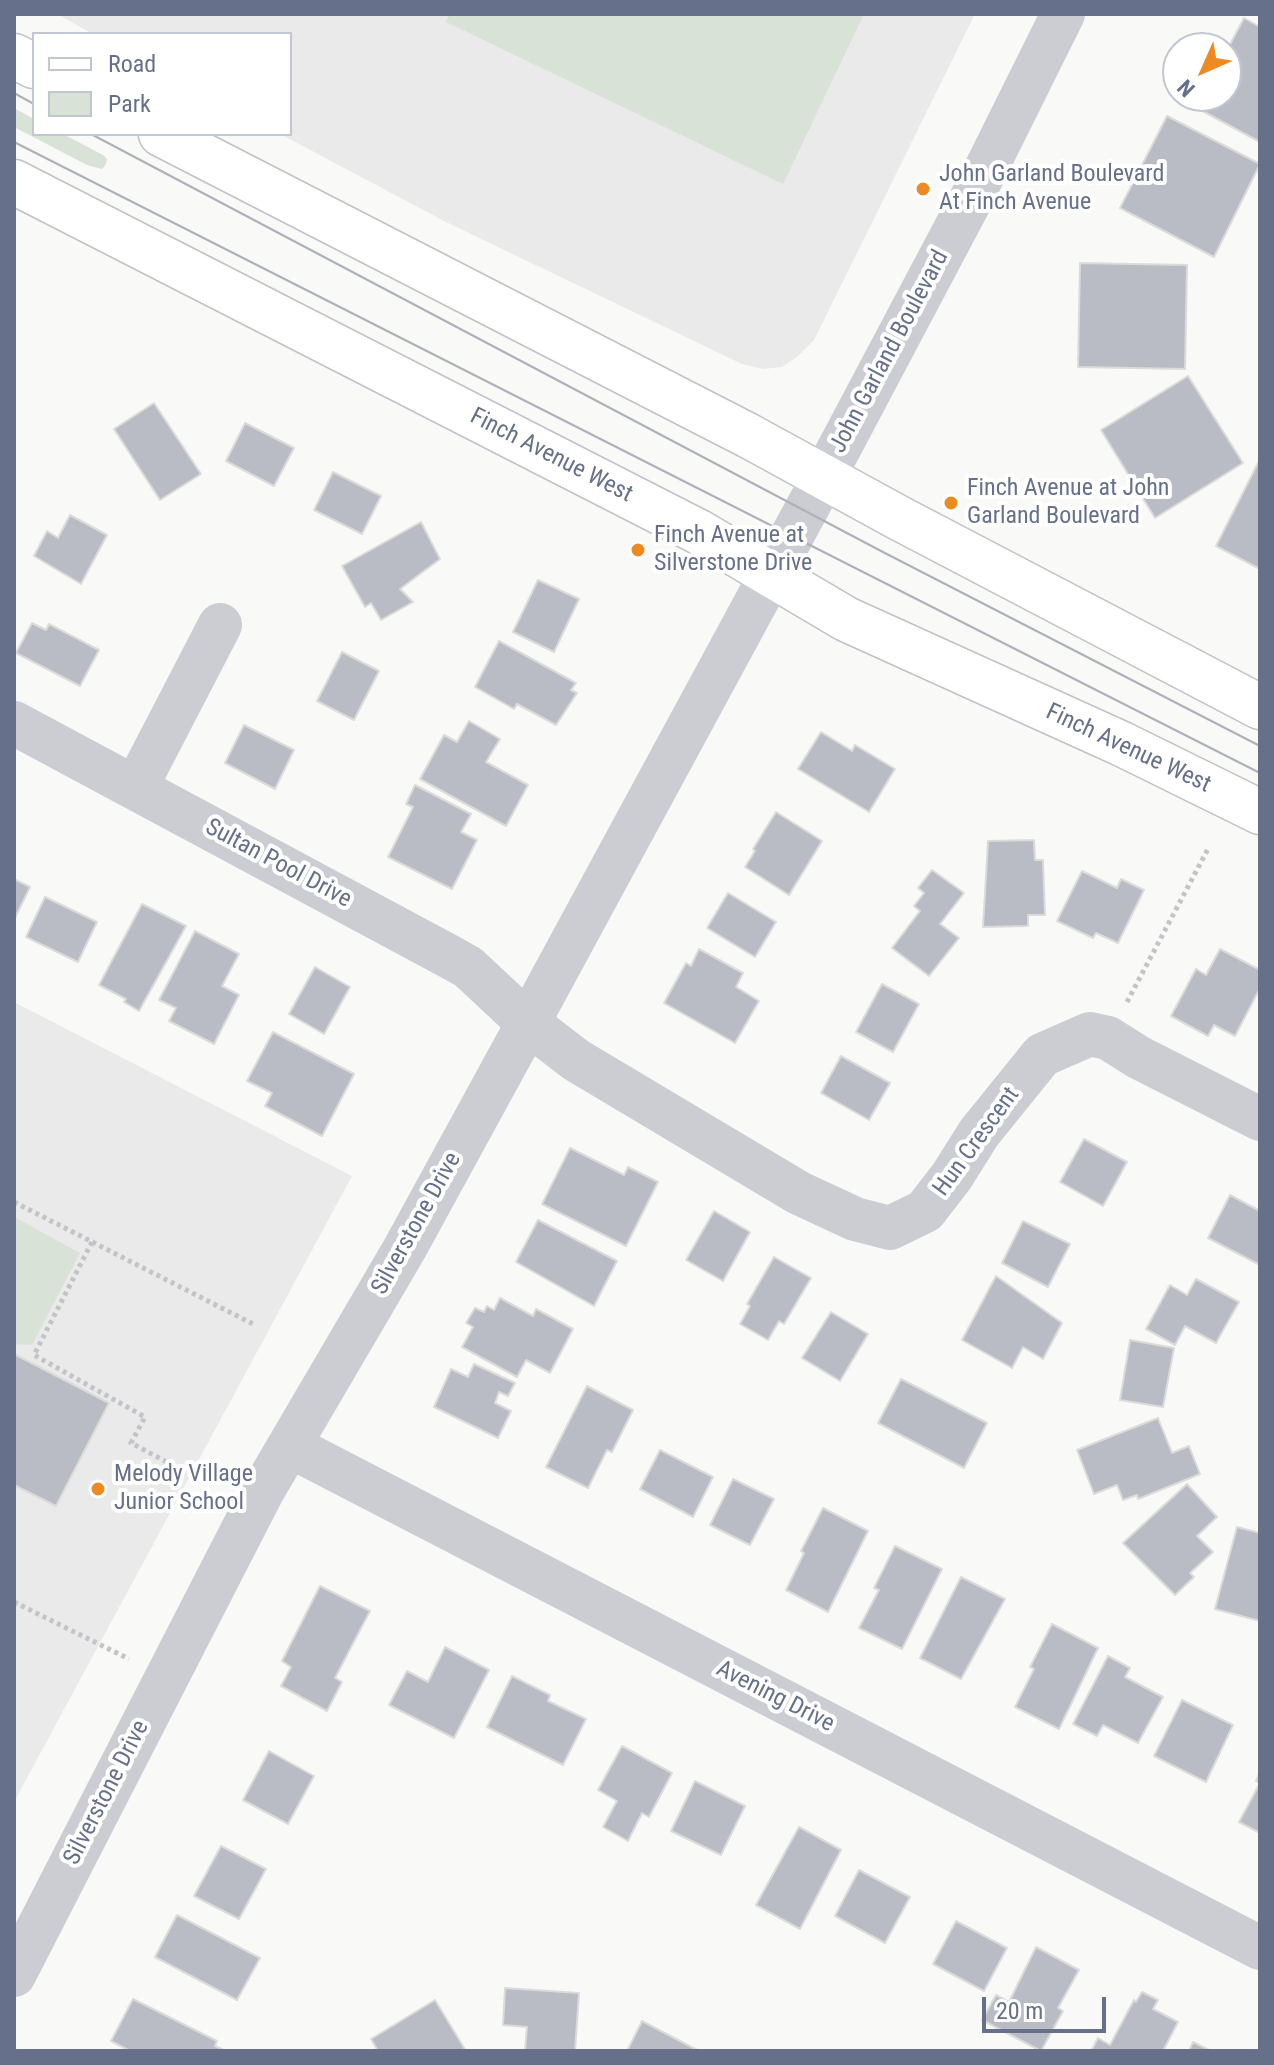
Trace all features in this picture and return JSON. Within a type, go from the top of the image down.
[{"type":"main road","points":[[14,56],[32,65]]},
{"type":"main road","points":[[165,136],[825,475],[899,518],[1260,707]]},
{"type":"main road","name":"Finch Avenue West","points":[[14,182],[699,532],[846,619],[1122,744],[1260,812]]},
{"type":"street","name":"John Garland Boulevard","points":[[825,475],[968,205],[1063,14]]},
{"type":"street","name":"Silverstone Drive","points":[[14,1975],[255,1504],[405,1248],[825,475]]},
{"type":"street","points":[[136,787],[220,625]]},
{"type":"street","name":"Sultan Pool Drive","points":[[14,723],[468,967],[528,1023]]},
{"type":"street","name":"Hun Crescent","points":[[528,1023],[576,1060],[799,1193],[855,1219],[890,1228],[925,1211],[979,1133],[1042,1055],[1090,1034],[1108,1038]]},
{"type":"street","points":[[1108,1038],[1138,1057],[1260,1119]]},
{"type":"street","name":"Avening Drive","points":[[290,1446],[1260,1948]]},
{"type":"path","points":[[1108,1038],[1209,847]]},
{"type":"path","points":[[14,1202],[253,1324]]},
{"type":"path","points":[[92,1242],[34,1355],[145,1417],[131,1443],[180,1469]]},
{"type":"path","points":[[14,1602],[165,1678]]},
{"type":"shaded area","points":[[57,14],[975,14],[814,340],[782,367],[763,369],[742,364],[446,222],[284,136],[292,136],[292,32],[89,32]]},
{"type":"shaded area","name":"Melody Village Junior School","points":[[14,1002],[352,1176],[14,1802]]},
{"type":"green space","points":[[449,14],[864,14],[783,184],[446,22]]},
{"type":"green space","points":[[14,108],[32,118],[32,136],[67,136],[103,155],[107,159],[106,164],[102,169],[87,165],[14,127]]},
{"type":"green space","points":[[14,1217],[80,1253],[32,1345],[14,1344]]},
{"type":"building","points":[[1244,18],[1260,27],[1260,142],[1204,112],[1242,112],[1242,32],[1237,32]]},
{"type":"building","points":[[1167,116],[1260,164],[1214,257],[1120,208]]},
{"type":"building","points":[[1080,263],[1187,265],[1185,369],[1078,367]]},
{"type":"building","points":[[1188,376],[1243,463],[1155,518],[1101,430]]},
{"type":"building","points":[[154,403],[201,474],[160,500],[114,429]]},
{"type":"building","points":[[245,423],[294,448],[274,486],[226,461]]},
{"type":"building","points":[[1260,459],[1260,569],[1216,546]]},
{"type":"building","points":[[333,472],[381,496],[362,534],[314,510]]},
{"type":"building","points":[[70,515],[107,535],[81,584],[34,556],[47,531],[58,538]]},
{"type":"building","points":[[421,522],[440,559],[400,589],[413,602],[381,620],[371,603],[365,607],[342,566]]},
{"type":"building","points":[[538,580],[579,599],[554,652],[513,632]]},
{"type":"building","points":[[32,623],[46,630],[49,624],[99,650],[80,686],[16,653]]},
{"type":"building","points":[[499,641],[576,683],[571,690],[577,693],[556,725],[517,704],[514,709],[475,687]]},
{"type":"building","points":[[342,652],[379,671],[354,720],[317,701]]},
{"type":"building","points":[[469,721],[500,739],[486,762],[528,785],[506,826],[420,779],[444,735],[457,742]]},
{"type":"building","points":[[244,725],[294,750],[275,789],[225,763]]},
{"type":"building","points":[[821,732],[852,751],[855,745],[895,769],[869,812],[798,769]]},
{"type":"building","points":[[415,785],[471,814],[461,832],[477,840],[452,889],[388,857],[413,807],[406,804]]},
{"type":"building","points":[[776,812],[822,841],[789,895],[745,867]]},
{"type":"building","points":[[1034,840],[1035,860],[1043,860],[1045,915],[1028,915],[1028,926],[983,927],[988,841]]},
{"type":"building","points":[[932,870],[964,893],[940,924],[959,938],[929,976],[892,948],[920,911],[914,906],[924,893],[918,888]]},
{"type":"building","points":[[1082,871],[1117,888],[1121,879],[1144,890],[1118,943],[1096,933],[1093,938],[1057,921]]},
{"type":"building","points":[[14,879],[30,887],[14,920]]},
{"type":"building","points":[[728,893],[776,922],[755,957],[707,928]]},
{"type":"building","points":[[45,897],[97,922],[78,962],[26,937]]},
{"type":"building","points":[[142,904],[186,926],[139,1011],[124,1002],[126,999],[99,985]]},
{"type":"building","points":[[195,931],[239,954],[222,986],[239,995],[214,1044],[169,1021],[176,1008],[159,1000]]},
{"type":"building","points":[[699,949],[743,973],[736,987],[759,1001],[735,1043],[664,1003],[686,963],[691,966]]},
{"type":"building","points":[[1220,949],[1260,970],[1260,988],[1235,1036],[1214,1025],[1208,1036],[1171,1016],[1196,969],[1206,975]]},
{"type":"building","points":[[315,967],[350,987],[324,1034],[289,1014]]},
{"type":"building","points":[[882,984],[919,1004],[893,1052],[856,1032]]},
{"type":"building","points":[[273,1032],[354,1074],[322,1136],[265,1106],[272,1093],[247,1081]]},
{"type":"building","points":[[841,1056],[890,1083],[869,1120],[821,1093]]},
{"type":"building","points":[[1084,1139],[1127,1162],[1103,1206],[1060,1182]]},
{"type":"building","points":[[570,1148],[624,1175],[628,1167],[658,1182],[626,1246],[542,1204]]},
{"type":"building","points":[[1230,1195],[1260,1211],[1260,1265],[1208,1238]]},
{"type":"building","points":[[714,1211],[750,1232],[723,1281],[686,1260]]},
{"type":"building","points":[[538,1220],[617,1261],[594,1306],[516,1262]]},
{"type":"building","points":[[1023,1221],[1070,1244],[1048,1287],[1002,1263]]},
{"type":"building","points":[[774,1257],[811,1278],[784,1324],[779,1321],[768,1340],[740,1324],[750,1306],[747,1304]]},
{"type":"building","points":[[996,1276],[1062,1323],[1043,1359],[1023,1347],[1012,1368],[962,1340]]},
{"type":"building","points":[[1196,1279],[1239,1302],[1216,1343],[1185,1326],[1175,1345],[1146,1329],[1170,1285],[1187,1295]]},
{"type":"building","points":[[500,1298],[533,1316],[536,1309],[573,1329],[550,1373],[526,1360],[517,1377],[462,1347],[473,1327],[466,1323],[475,1308],[484,1312],[487,1306],[494,1310]]},
{"type":"building","points":[[831,1312],[868,1334],[840,1381],[802,1358]]},
{"type":"building","points":[[1130,1340],[1174,1348],[1163,1407],[1120,1400]]},
{"type":"building","points":[[14,1354],[109,1403],[56,1506],[14,1485]]},
{"type":"building","points":[[474,1364],[515,1383],[508,1396],[499,1392],[495,1403],[511,1411],[498,1438],[434,1407],[451,1369],[468,1377]]},
{"type":"building","points":[[901,1379],[987,1423],[964,1468],[878,1423]]},
{"type":"building","points":[[587,1386],[633,1410],[612,1452],[607,1450],[588,1488],[546,1467]]},
{"type":"building","points":[[1158,1418],[1172,1453],[1189,1446],[1200,1474],[1138,1499],[1137,1495],[1123,1500],[1117,1485],[1094,1494],[1077,1450]]},
{"type":"building","points":[[660,1450],[713,1477],[693,1517],[640,1489]]},
{"type":"building","points":[[733,1479],[774,1499],[750,1545],[710,1525]]},
{"type":"building","points":[[1187,1484],[1217,1517],[1197,1536],[1213,1552],[1190,1573],[1194,1577],[1175,1595],[1123,1543]]},
{"type":"building","points":[[823,1508],[868,1531],[828,1612],[786,1590]]},
{"type":"building","points":[[1237,1527],[1260,1533],[1260,1621],[1215,1609]]},
{"type":"building","points":[[895,1546],[942,1569],[902,1649],[859,1628],[879,1590],[874,1588]]},
{"type":"building","points":[[961,1577],[1005,1599],[961,1679],[920,1658]]},
{"type":"building","points":[[320,1586],[370,1611],[335,1678],[342,1682],[327,1711],[281,1686],[291,1667],[282,1661]]},
{"type":"building","points":[[1052,1624],[1098,1648],[1059,1729],[1015,1707],[1034,1669],[1030,1667]]},
{"type":"building","points":[[445,1647],[489,1670],[454,1738],[389,1705],[407,1671],[428,1682]]},
{"type":"building","points":[[1108,1656],[1130,1668],[1125,1677],[1163,1697],[1138,1743],[1103,1725],[1097,1736],[1073,1724]]},
{"type":"building","points":[[512,1676],[550,1695],[548,1701],[586,1719],[563,1765],[487,1727]]},
{"type":"building","points":[[1182,1700],[1233,1725],[1206,1782],[1154,1756]]},
{"type":"building","points":[[622,1746],[672,1773],[649,1817],[642,1813],[628,1841],[603,1827],[617,1801],[598,1790]]},
{"type":"building","points":[[269,1751],[314,1776],[288,1824],[243,1800]]},
{"type":"building","points":[[695,1781],[745,1806],[721,1855],[671,1831]]},
{"type":"building","points":[[1260,1783],[1260,1833],[1239,1822]]},
{"type":"building","points":[[799,1827],[841,1850],[800,1929],[756,1905]]},
{"type":"building","points":[[221,1846],[266,1869],[239,1919],[194,1896]]},
{"type":"building","points":[[859,1870],[910,1897],[885,1943],[835,1916]]},
{"type":"building","points":[[177,1915],[260,1958],[237,2000],[155,1957]]},
{"type":"building","points":[[956,1921],[1007,1948],[984,1991],[933,1964]]},
{"type":"building","points":[[1036,1947],[1079,1970],[1058,2008],[1063,2011],[1041,2051],[982,2020],[996,1995],[1009,2002]]},
{"type":"building","points":[[505,1988],[579,1993],[575,2051],[525,2051],[527,2027],[503,2025]]},
{"type":"building","points":[[1142,1992],[1158,2000],[1153,2009],[1178,2022],[1163,2051],[1091,2051],[1098,2038],[1110,2045],[1134,2000],[1136,2002]]},
{"type":"building","points":[[133,1999],[217,2041],[215,2046],[226,2051],[130,2051],[111,2041]]},
{"type":"building","points":[[435,2000],[466,2051],[378,2051],[371,2039]]},
{"type":"building","points":[[642,2021],[697,2050],[627,2051]]},
{"type":"building","points":[[1193,2042],[1211,2051],[1189,2051]]},
{"type":"tram line","points":[[14,93],[32,103]]},
{"type":"tram line","points":[[95,136],[881,551],[1260,746]]},
{"type":"tram line","points":[[14,142],[1260,773]]},
{"type":"place","name":"John Garland Boulevard At Finch Avenue","points":[[923,189]]},
{"type":"place","name":"Finch Avenue at John Garland Boulevard","points":[[951,503]]},
{"type":"place","name":"Finch Avenue at Silverstone Drive","points":[[638,550]]},
{"type":"place","name":"Melody Village Junior School","points":[[98,1489]]}]
